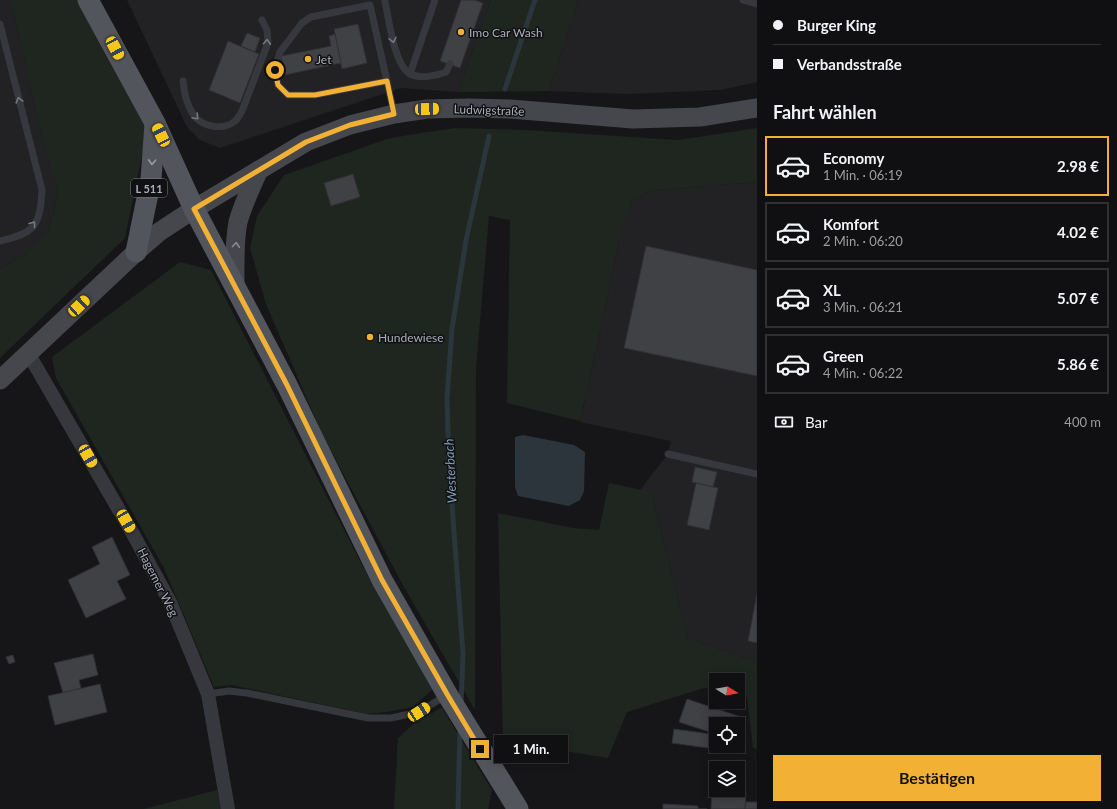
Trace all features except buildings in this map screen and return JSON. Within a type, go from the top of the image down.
[{"type":"main road","name":"L 511","points":[[88,0],[155,123],[194,209]]},
{"type":"main road","name":"Ludwigstraße","points":[[0,380],[159,232],[194,209],[306,142],[350,125],[394,114],[427,109],[510,109],[633,119],[700,117],[757,108]]},
{"type":"main road","name":"L 511","points":[[136,252],[151,179],[155,123]]},
{"type":"main road","points":[[234,284],[238,223],[245,201],[259,170]]},
{"type":"main road","points":[[194,209],[287,385],[382,580],[452,702],[518,809]]},
{"type":"street","name":"Hagemer Weg","points":[[28,354],[133,534],[166,596],[208,694],[228,809]]},
{"type":"lane","points":[[410,74],[435,0]]},
{"type":"lane","points":[[743,0],[757,4]]},
{"type":"lane","points":[[387,81],[315,95],[288,95],[278,85],[275,70],[280,52],[302,23],[311,17],[386,1],[396,52],[402,67],[410,74],[420,76],[436,76],[446,72],[450,64]]},
{"type":"lane","points":[[370,5],[394,114]]},
{"type":"lane","points":[[183,81],[190,107],[194,116],[200,121],[213,127],[227,126],[236,121],[242,111],[268,43],[267,30],[262,20]]},
{"type":"lane","points":[[0,24],[42,190],[41,210],[34,226],[21,236],[0,242]]},
{"type":"lane","points":[[668,454],[757,474]]},
{"type":"lane","points":[[208,694],[229,691],[247,693],[368,718],[391,718],[419,712],[452,702]]},
{"type":"shaded area","points":[[0,0],[11,0],[42,139],[58,193],[49,229],[26,254],[0,269]]},
{"type":"shaded area","points":[[11,0],[82,0],[148,126],[125,238],[0,358],[0,269],[26,254],[49,229],[58,193],[42,139]]},
{"type":"shaded area","points":[[127,0],[491,0],[458,92],[401,88],[220,148],[200,140],[187,127]]},
{"type":"shaded area","points":[[491,0],[578,0],[549,91],[458,92]]},
{"type":"shaded area","points":[[578,0],[757,0],[757,82],[720,90],[627,94],[549,91]]},
{"type":"shaded area","points":[[456,128],[526,130],[678,140],[757,128],[757,182],[652,190],[632,201],[621,229],[580,421],[507,403],[510,220],[489,216],[476,368],[475,710],[405,589],[323,436],[266,304],[250,248],[257,216],[284,175],[387,139]]},
{"type":"shaded area","points":[[757,182],[757,662],[688,638],[651,492],[640,490],[668,454],[671,441],[580,422],[621,229],[632,201],[652,190]]},
{"type":"shaded area","points":[[180,262],[211,270],[363,567],[433,689],[413,707],[366,714],[232,685],[214,687],[164,568],[56,378],[52,357]]},
{"type":"shaded area","points":[[523,435],[574,445],[585,452],[584,491],[580,500],[569,506],[518,496],[515,487],[515,437]]},
{"type":"shaded area","points":[[609,483],[651,492],[688,638],[757,662],[757,749],[753,748],[747,697],[745,697],[745,673],[709,673],[709,689],[704,688],[627,712],[608,758],[503,741],[498,513],[573,528],[599,530]]},
{"type":"shaded area","points":[[442,708],[492,790],[488,809],[394,809],[398,738],[418,720]]},
{"type":"shaded area","points":[[217,790],[221,809],[144,809]]},
{"type":"waterway","name":"Westerbach","points":[[505,89],[535,0]]},
{"type":"waterway","name":"Westerbach","points":[[461,704],[463,654],[449,464],[447,398],[452,329],[466,240],[489,136]]},
{"type":"waterway","name":"Westerbach","points":[[458,809],[460,730]]},
{"type":"place","name":"Imo Car Wash","points":[[461,32]]},
{"type":"place","name":"Jet","points":[[308,59]]},
{"type":"place","name":"Hundewiese","points":[[370,337]]},
{"type":"route","points":[[275,70],[278,85],[288,95],[315,95],[387,81],[394,114],[350,125],[306,142],[194,209],[287,385],[382,580],[480,749]]}]
